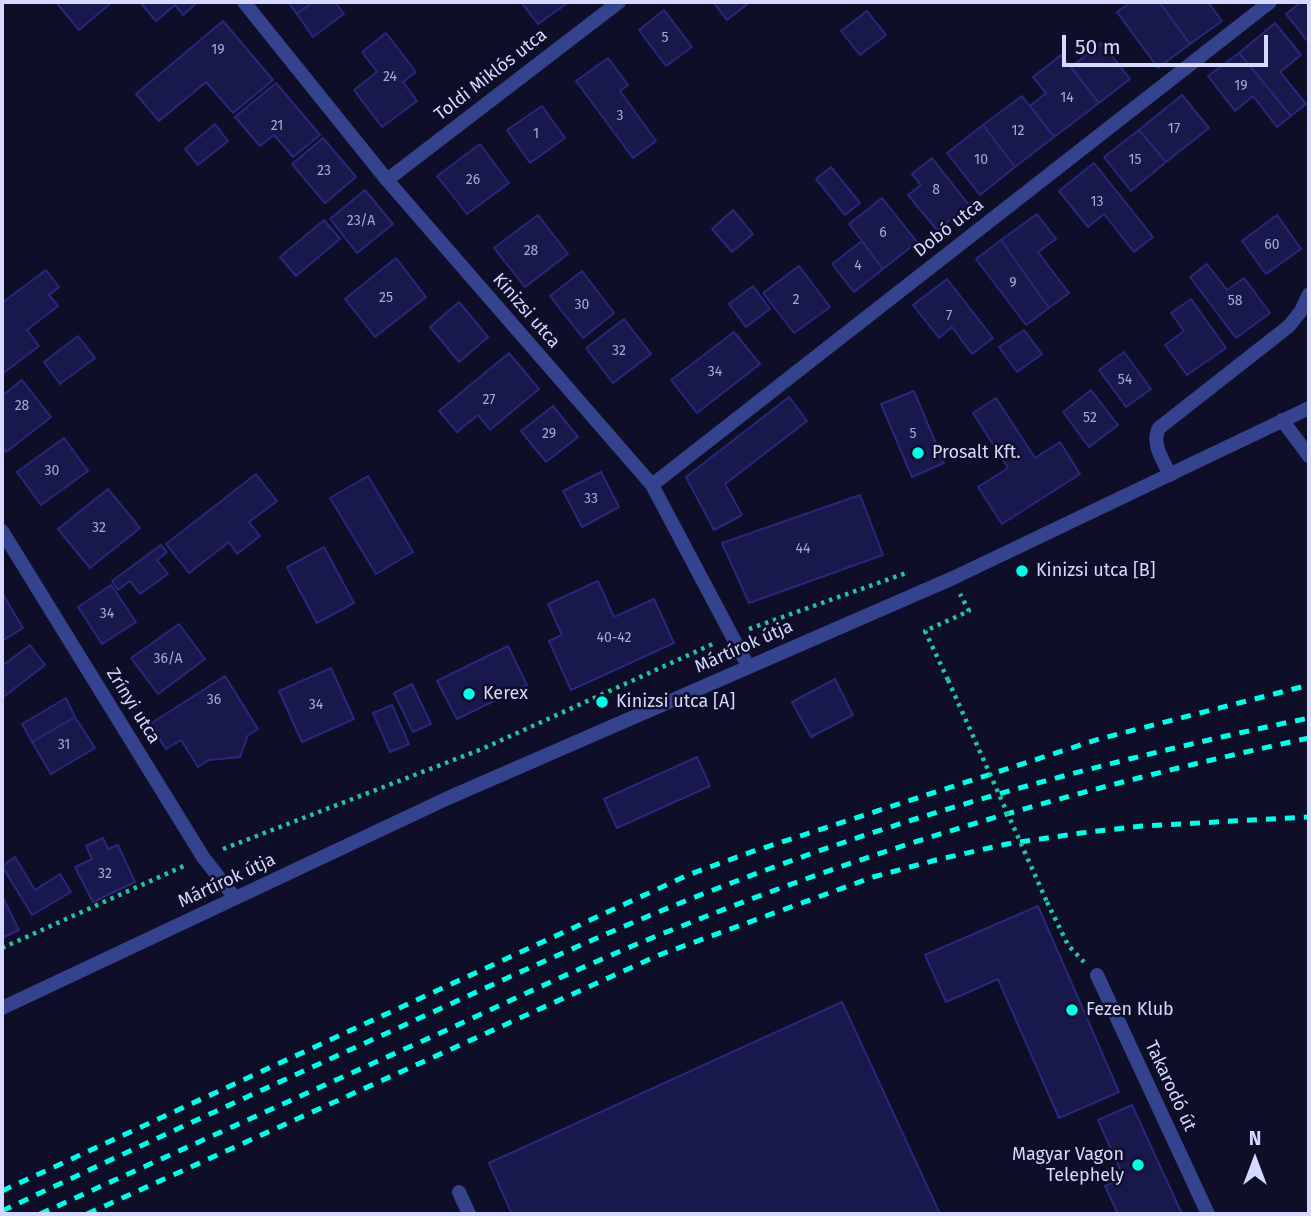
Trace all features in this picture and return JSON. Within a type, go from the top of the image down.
[{"type":"street","name":"Kinizsi utca","points":[[244,2],[387,180],[652,485],[748,666]]},
{"type":"street","name":"Toldi Miklós utca","points":[[387,180],[619,2]]},
{"type":"street","name":"Dobó utca","points":[[652,485],[1269,2]]},
{"type":"street","points":[[1170,475],[1157,447],[1156,434],[1160,428],[1289,326],[1301,311],[1309,294]]},
{"type":"street","name":"Mártírok útja","points":[[2,1007],[448,798],[953,578],[1309,408]]},
{"type":"street","points":[[1282,420],[1309,456]]},
{"type":"street","name":"Zrínyi utca","points":[[2,531],[203,857],[235,898]]},
{"type":"street","name":"Takarodó út","points":[[1097,975],[1208,1214]]},
{"type":"street","points":[[459,1192],[469,1214]]},
{"type":"path","points":[[2,948],[203,857],[482,749],[733,635],[917,569]]},
{"type":"path","points":[[929,639],[1068,945]]},
{"type":"building","points":[[56,2],[112,2],[79,30]]},
{"type":"building","points":[[140,2],[198,2],[183,15],[175,5],[156,21]]},
{"type":"building","points":[[288,2],[313,2],[297,14]]},
{"type":"building","points":[[313,2],[335,2],[344,14],[313,37],[297,14]]},
{"type":"building","points":[[521,2],[569,2],[538,24]]},
{"type":"building","points":[[713,2],[750,2],[727,20]]},
{"type":"building","points":[[1131,2],[1159,2],[1190,44],[1158,68],[1117,12]]},
{"type":"building","points":[[1159,2],[1208,2],[1222,21],[1190,44]]},
{"type":"building","points":[[1301,2],[1309,2],[1309,43],[1286,14]]},
{"type":"building","points":[[664,10],[692,47],[666,66],[639,30]]},
{"type":"building","points":[[867,11],[886,35],[860,55],[841,31]]},
{"type":"building","points":[[223,21],[273,80],[233,113],[206,82],[159,121],[136,94]]},
{"type":"building","points":[[1275,23],[1301,55],[1280,72],[1306,104],[1291,116],[1239,53]]},
{"type":"building","points":[[386,33],[416,72],[403,82],[417,101],[382,127],[354,90],[377,72],[362,52]]},
{"type":"building","points":[[1102,43],[1130,79],[1099,103],[1071,67]]},
{"type":"building","points":[[1239,53],[1291,116],[1277,127],[1253,96],[1235,111],[1208,76]]},
{"type":"building","points":[[1061,55],[1099,103],[1054,137],[1030,106],[1046,93],[1033,77]]},
{"type":"building","points":[[608,58],[628,85],[620,91],[656,141],[633,158],[576,81]]},
{"type":"building","points":[[276,83],[320,135],[293,157],[274,135],[260,146],[235,117]]},
{"type":"building","points":[[1182,95],[1209,128],[1166,162],[1139,130]]},
{"type":"building","points":[[1022,96],[1054,137],[1015,167],[983,125]]},
{"type":"building","points":[[542,106],[565,138],[530,163],[507,130]]},
{"type":"building","points":[[215,124],[228,141],[198,165],[185,149]]},
{"type":"building","points":[[983,125],[1015,167],[980,195],[947,153]]},
{"type":"building","points":[[1139,130],[1166,162],[1131,191],[1104,157]]},
{"type":"building","points":[[323,138],[356,177],[325,203],[292,164]]},
{"type":"building","points":[[480,144],[509,183],[467,214],[437,176]]},
{"type":"building","points":[[932,158],[969,205],[937,230],[908,195],[921,185],[912,174]]},
{"type":"building","points":[[1094,163],[1153,237],[1134,252],[1104,214],[1088,227],[1059,191]]},
{"type":"building","points":[[831,167],[860,203],[845,215],[816,179]]},
{"type":"building","points":[[365,190],[393,224],[357,253],[330,219]]},
{"type":"building","points":[[882,198],[917,242],[883,269],[849,224]]},
{"type":"building","points":[[733,210],[753,234],[732,252],[712,229]]},
{"type":"building","points":[[1037,214],[1056,239],[1038,252],[1069,293],[1049,308],[1001,240]]},
{"type":"building","points":[[538,215],[568,254],[525,287],[494,248]]},
{"type":"building","points":[[1277,215],[1301,249],[1266,274],[1242,241]]},
{"type":"building","points":[[324,220],[340,239],[296,276],[280,257]]},
{"type":"building","points":[[1001,240],[1049,308],[1026,325],[976,259]]},
{"type":"building","points":[[862,241],[883,269],[854,292],[832,264]]},
{"type":"building","points":[[396,258],[426,297],[375,337],[345,299]]},
{"type":"building","points":[[1207,264],[1227,290],[1244,278],[1270,313],[1236,338],[1190,277]]},
{"type":"building","points":[[799,266],[830,307],[794,333],[763,293]]},
{"type":"building","points":[[46,270],[59,287],[49,295],[58,306],[27,330],[39,346],[2,374],[2,303]]},
{"type":"building","points":[[582,271],[614,313],[583,338],[550,296]]},
{"type":"building","points":[[947,279],[993,338],[972,354],[952,327],[939,338],[913,305]]},
{"type":"building","points":[[753,286],[770,309],[746,327],[729,304]]},
{"type":"building","points":[[1191,299],[1226,348],[1187,375],[1165,345],[1184,331],[1171,313]]},
{"type":"building","points":[[459,302],[488,337],[459,362],[430,327]]},
{"type":"building","points":[[624,319],[651,354],[613,383],[586,348]]},
{"type":"building","points":[[1024,330],[1042,354],[1017,372],[999,347]]},
{"type":"building","points":[[734,332],[760,364],[697,413],[671,380]]},
{"type":"building","points":[[78,336],[95,358],[60,384],[44,362]]},
{"type":"building","points":[[1124,352],[1151,389],[1126,407],[1099,370]]},
{"type":"building","points":[[509,353],[539,389],[490,430],[478,415],[457,432],[439,411]]},
{"type":"building","points":[[22,380],[51,417],[6,452],[2,446],[2,396]]},
{"type":"building","points":[[1091,390],[1118,425],[1089,447],[1063,412]]},
{"type":"building","points":[[914,391],[944,463],[912,477],[881,404]]},
{"type":"building","points":[[789,397],[807,421],[725,484],[742,515],[714,530],[686,477]]},
{"type":"building","points":[[996,398],[1035,458],[1060,442],[1080,474],[1002,524],[978,487],[1008,468],[973,413]]},
{"type":"building","points":[[553,406],[578,437],[546,462],[521,431]]},
{"type":"building","points":[[64,438],[88,471],[41,505],[17,472]]},
{"type":"building","points":[[601,472],[619,507],[582,527],[563,491]]},
{"type":"building","points":[[256,474],[277,501],[249,522],[260,536],[237,554],[229,542],[189,573],[166,544]]},
{"type":"building","points":[[368,476],[413,552],[376,574],[330,498]]},
{"type":"building","points":[[108,489],[140,528],[90,568],[58,529]]},
{"type":"building","points":[[860,495],[883,555],[749,603],[722,543]]},
{"type":"building","points":[[161,545],[167,552],[157,560],[168,574],[140,594],[130,581],[118,590],[112,581]]},
{"type":"building","points":[[324,547],[354,603],[317,623],[287,567]]},
{"type":"building","points":[[598,581],[614,617],[654,599],[674,643],[571,690],[549,641],[562,635],[548,604]]},
{"type":"building","points":[[111,585],[136,622],[102,644],[78,607]]},
{"type":"building","points":[[2,593],[23,628],[2,641]]},
{"type":"building","points":[[179,624],[205,659],[158,694],[131,658]]},
{"type":"building","points":[[30,645],[45,665],[2,698],[2,666]]},
{"type":"building","points":[[508,646],[527,685],[457,719],[437,681]]},
{"type":"building","points":[[331,668],[354,719],[302,742],[279,691]]},
{"type":"building","points":[[225,676],[258,729],[248,735],[240,757],[209,760],[198,767],[181,740],[166,749],[150,724]]},
{"type":"building","points":[[835,679],[853,715],[811,737],[792,702]]},
{"type":"building","points":[[412,684],[431,724],[413,732],[394,693]]},
{"type":"building","points":[[66,698],[75,717],[32,742],[22,724]]},
{"type":"building","points":[[392,705],[409,744],[390,752],[373,713]]},
{"type":"building","points":[[75,717],[95,748],[51,774],[32,742]]},
{"type":"building","points":[[697,757],[710,786],[617,828],[604,799]]},
{"type":"building","points":[[103,838],[108,849],[118,845],[135,882],[93,902],[75,867],[92,859],[86,846]]},
{"type":"building","points":[[15,857],[35,890],[60,874],[71,892],[32,915],[2,866]]},
{"type":"building","points":[[2,896],[19,930],[2,938]]},
{"type":"building","points":[[1038,906],[1119,1092],[1059,1118],[998,979],[946,1002],[925,955]]},
{"type":"building","points":[[842,1002],[940,1214],[512,1214],[489,1163]]},
{"type":"building","points":[[1132,1105],[1182,1214],[1118,1214],[1105,1186],[1124,1178],[1098,1120]]},
{"type":"railway","points":[[2,1191],[688,875],[1099,739],[1309,685]]},
{"type":"railway","points":[[2,1211],[515,974],[734,882],[876,832],[1018,788],[1309,718]]},
{"type":"railway","points":[[40,1214],[590,964],[758,896],[991,818],[1149,775],[1309,738]]},
{"type":"railway","points":[[87,1214],[659,955],[873,877],[1007,844],[1081,833],[1142,826],[1309,817]]},
{"type":"place","name":"Prosalt Kft.","points":[[918,453]]},
{"type":"place","name":"Kinizsi utca [B]","points":[[1022,571]]},
{"type":"place","name":"Kerex","points":[[469,694]]},
{"type":"place","name":"Kinizsi utca [A]","points":[[602,702]]},
{"type":"place","name":"Fezen Klub","points":[[1072,1010]]},
{"type":"place","name":"Magyar Vagon Telephely","points":[[1138,1165]]}]
